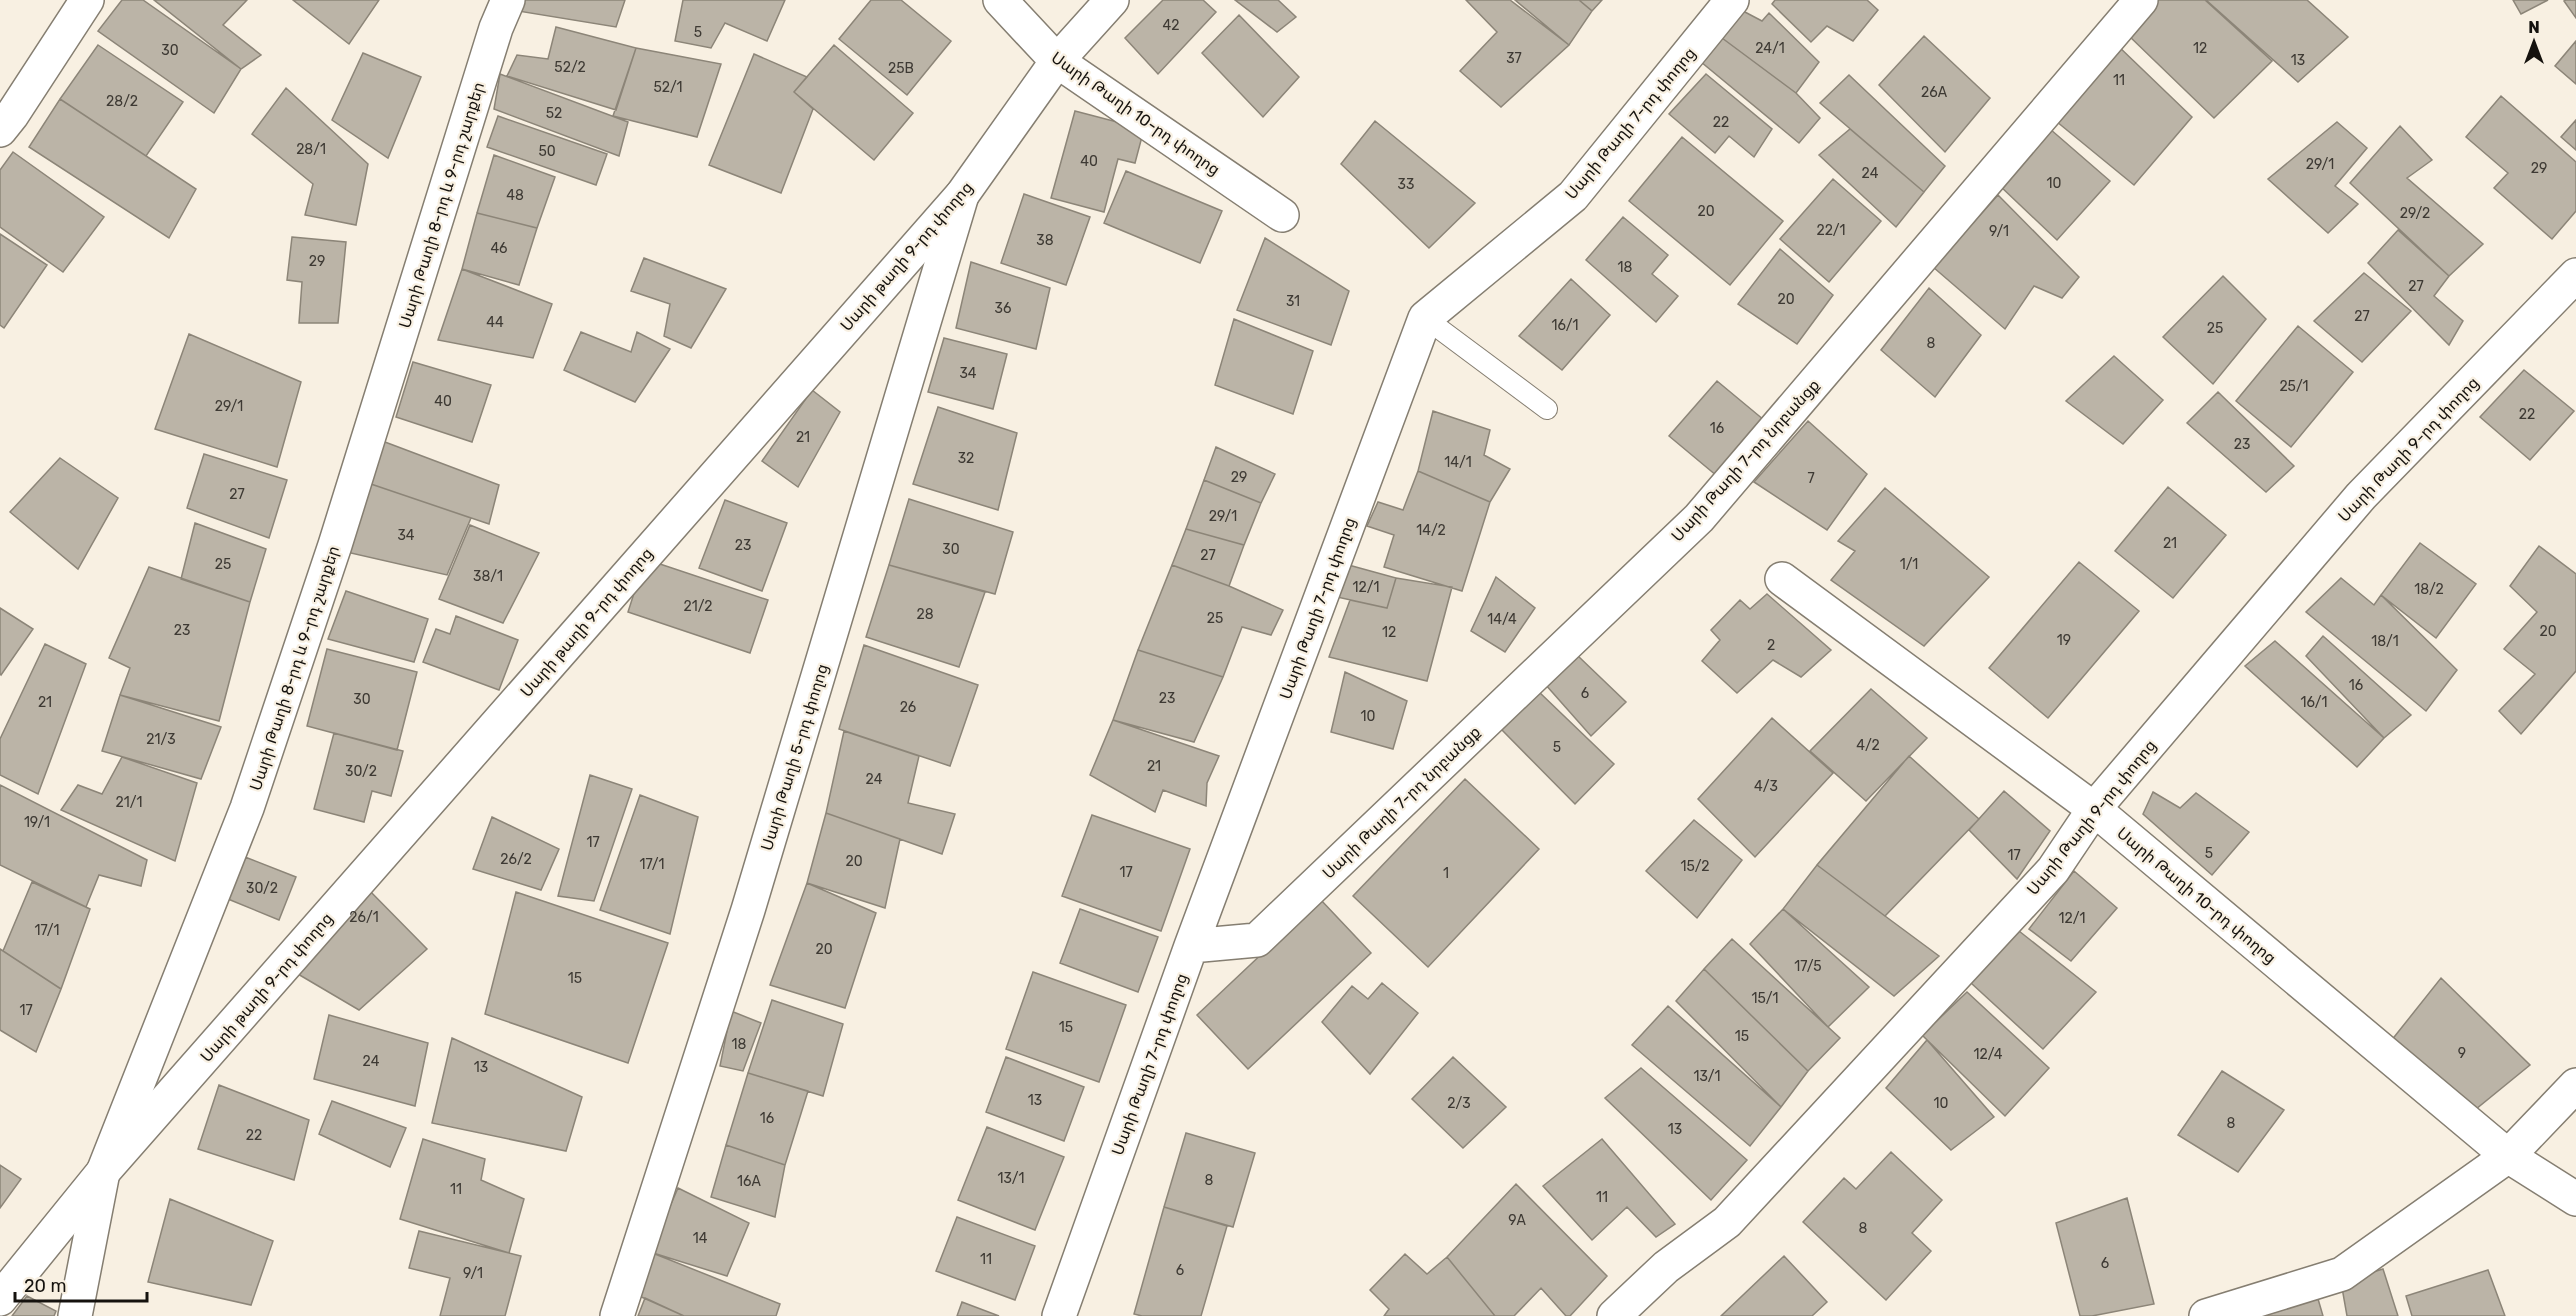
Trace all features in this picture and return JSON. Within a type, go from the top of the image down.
[{"type":"street","points":[[0,130],[12,116],[87,0]]},
{"type":"street","name":"Սարի Թաղի 8-րդ և 9-րդ շարքեր","points":[[0,1299],[103,1172],[247,808],[334,545],[496,28],[508,0]]},
{"type":"street","name":"Սարի Թաղի 10-րդ փողոց","points":[[1000,0],[1057,61],[1282,215]]},
{"type":"street","points":[[1057,61],[1112,0]]},
{"type":"street","name":"Սարի Թաղի 7-րդ փողոց","points":[[1059,1316],[1191,946],[1425,318],[1573,196],[1732,0]]},
{"type":"street","name":"Սարի Թաղի 7-րդ նրբանցք","points":[[1191,946],[1257,939],[1699,518],[2141,0]]},
{"type":"street","name":"Սարի թաղի 9-րդ փողոց","points":[[103,1172],[962,195],[1057,61]]},
{"type":"street","name":"Սարի Թաղի 5-րդ փողոց","points":[[617,1316],[748,910],[962,195]]},
{"type":"street","name":"Սարի Թաղի 9-րդ փողոց","points":[[1614,1316],[1666,1267],[1727,1222],[2053,870],[2094,809],[2361,496],[2576,275]]},
{"type":"street","name":"Սարի Թաղի 10-րդ փողոց","points":[[1782,579],[2094,809],[2508,1156],[2576,1199]]},
{"type":"street","points":[[2206,1316],[2342,1274],[2508,1156],[2576,1085]]},
{"type":"street","points":[[75,1316],[103,1172]]},
{"type":"lane","points":[[1425,318],[1547,409]]},
{"type":"building","points":[[122,0],[143,0],[241,69],[214,113],[98,31]]},
{"type":"building","points":[[154,0],[247,0],[223,25],[261,55],[241,69]]},
{"type":"building","points":[[293,0],[379,0],[349,44]]},
{"type":"building","points":[[522,0],[625,0],[616,27],[518,11]]},
{"type":"building","points":[[683,0],[785,0],[767,41],[725,23],[711,48],[675,41]]},
{"type":"building","points":[[871,0],[901,0],[951,41],[907,95],[839,39]]},
{"type":"building","points":[[1163,0],[1203,0],[1216,12],[1158,74],[1125,38]]},
{"type":"building","points":[[1235,0],[1278,0],[1296,17],[1277,32]]},
{"type":"building","points":[[1466,0],[1510,0],[1569,45],[1501,107],[1460,71],[1497,32]]},
{"type":"building","points":[[1515,0],[1579,0],[1592,11],[1569,45]]},
{"type":"building","points":[[1579,0],[1602,0],[1592,11]]},
{"type":"building","points":[[1775,0],[1867,0],[1878,10],[1853,41],[1827,26],[1811,42],[1772,4]]},
{"type":"building","points":[[2157,0],[2205,0],[2272,61],[2214,118],[2128,35]]},
{"type":"building","points":[[2206,0],[2307,0],[2348,37],[2298,82]]},
{"type":"building","points":[[2513,0],[2548,0],[2521,14]]},
{"type":"building","points":[[2576,0],[2576,18],[2564,1]]},
{"type":"building","points":[[1743,11],[1762,21],[1769,13],[1819,62],[1796,93],[1718,35]]},
{"type":"building","points":[[1239,15],[1299,77],[1263,117],[1202,53]]},
{"type":"building","points":[[556,27],[636,48],[616,110],[507,76],[517,55],[548,59]]},
{"type":"building","points":[[1718,35],[1796,93],[1820,118],[1799,143],[1695,57]]},
{"type":"building","points":[[1924,36],[1990,98],[1945,152],[1879,85]]},
{"type":"building","points":[[2576,41],[2576,84],[2555,66]]},
{"type":"building","points":[[2116,44],[2192,117],[2134,185],[2051,117]]},
{"type":"building","points":[[98,45],[183,102],[146,156],[60,99]]},
{"type":"building","points":[[834,45],[913,113],[874,160],[794,92]]},
{"type":"building","points":[[636,48],[721,64],[697,137],[613,116]]},
{"type":"building","points":[[363,53],[421,77],[388,158],[332,120]]},
{"type":"building","points":[[754,54],[807,77],[794,92],[813,109],[781,193],[709,165]]},
{"type":"building","points":[[500,74],[628,122],[619,156],[494,109]]},
{"type":"building","points":[[1706,74],[1772,129],[1754,157],[1729,136],[1715,153],[1669,114]]},
{"type":"building","points":[[1849,75],[1945,166],[1924,192],[1820,103]]},
{"type":"building","points":[[286,88],[368,164],[356,225],[305,215],[313,184],[252,134]]},
{"type":"building","points":[[2501,96],[2576,162],[2576,211],[2552,239],[2494,188],[2508,173],[2466,137]]},
{"type":"building","points":[[60,99],[196,189],[169,238],[29,147]]},
{"type":"building","points":[[1075,111],[1144,129],[1135,163],[1118,159],[1104,212],[1051,198]]},
{"type":"building","points":[[498,116],[607,154],[596,185],[487,147]]},
{"type":"building","points":[[2576,120],[2576,150],[2561,137]]},
{"type":"building","points":[[1375,121],[1475,203],[1429,248],[1341,164]]},
{"type":"building","points":[[2337,122],[2367,148],[2335,186],[2358,204],[2328,233],[2268,179]]},
{"type":"building","points":[[2400,126],[2432,160],[2407,178],[2483,244],[2449,276],[2350,183]]},
{"type":"building","points":[[1850,129],[1924,192],[1896,227],[1819,155]]},
{"type":"building","points":[[2050,129],[2110,181],[2057,240],[1999,185]]},
{"type":"building","points":[[1682,137],[1783,221],[1730,285],[1629,201]]},
{"type":"building","points":[[13,152],[104,217],[63,272],[0,227],[0,170]]},
{"type":"building","points":[[494,155],[555,177],[537,228],[477,213]]},
{"type":"building","points":[[1126,171],[1222,211],[1200,263],[1104,223]]},
{"type":"building","points":[[1833,179],[1881,221],[1829,282],[1780,239]]},
{"type":"building","points":[[1024,194],[1090,217],[1066,285],[1001,263]]},
{"type":"building","points":[[1998,195],[2079,277],[2062,298],[2034,286],[2005,329],[1933,267]]},
{"type":"building","points":[[477,213],[537,228],[519,285],[462,269]]},
{"type":"building","points":[[1623,217],[1668,255],[1652,274],[1678,296],[1656,322],[1586,260]]},
{"type":"building","points":[[2398,230],[2449,276],[2434,296],[2463,321],[2449,345],[2368,263]]},
{"type":"building","points":[[0,234],[47,265],[4,328],[0,325]]},
{"type":"building","points":[[292,237],[346,242],[338,323],[299,323],[302,282],[287,280]]},
{"type":"building","points":[[1265,238],[1349,291],[1331,345],[1237,310]]},
{"type":"building","points":[[1780,249],[1833,295],[1797,344],[1738,304]]},
{"type":"building","points":[[644,258],[726,289],[691,348],[664,336],[670,304],[631,291]]},
{"type":"building","points":[[971,262],[1050,288],[1036,349],[956,328]]},
{"type":"building","points":[[462,269],[552,304],[533,358],[438,340]]},
{"type":"building","points":[[2364,273],[2411,311],[2362,362],[2314,321]]},
{"type":"building","points":[[2223,276],[2266,319],[2213,384],[2163,337]]},
{"type":"building","points":[[1571,279],[1610,315],[1562,370],[1519,336]]},
{"type":"building","points":[[1929,288],[1981,335],[1935,397],[1881,350]]},
{"type":"building","points":[[1234,319],[1313,351],[1293,414],[1215,385]]},
{"type":"building","points":[[2298,326],[2353,372],[2291,447],[2236,401]]},
{"type":"building","points":[[581,332],[631,352],[637,332],[670,349],[635,402],[564,370]]},
{"type":"building","points":[[189,334],[301,382],[277,467],[155,429]]},
{"type":"building","points":[[944,338],[1007,354],[993,409],[928,392]]},
{"type":"building","points":[[2114,356],[2163,400],[2123,444],[2066,401]]},
{"type":"building","points":[[413,362],[491,385],[472,442],[396,417]]},
{"type":"building","points":[[2524,370],[2574,411],[2530,460],[2480,417]]},
{"type":"building","points":[[1717,381],[1764,420],[1717,476],[1669,436]]},
{"type":"building","points":[[812,390],[840,412],[798,487],[762,461]]},
{"type":"building","points":[[2218,392],[2294,466],[2266,492],[2187,423]]},
{"type":"building","points":[[938,407],[1017,433],[998,510],[913,484]]},
{"type":"building","points":[[1433,411],[1490,430],[1484,455],[1510,469],[1490,502],[1418,471]]},
{"type":"building","points":[[1808,421],[1867,474],[1827,530],[1754,482]]},
{"type":"building","points":[[377,439],[499,485],[489,524],[365,482]]},
{"type":"building","points":[[1216,447],[1275,474],[1261,503],[1204,480]]},
{"type":"building","points":[[204,454],[287,480],[269,538],[187,508]]},
{"type":"building","points":[[60,458],[118,498],[78,569],[10,512]]},
{"type":"building","points":[[1418,471],[1490,502],[1462,591],[1384,567],[1394,535],[1367,526],[1378,502],[1403,510]]},
{"type":"building","points":[[1204,480],[1261,503],[1244,545],[1186,529]]},
{"type":"building","points":[[365,482],[471,518],[447,575],[342,551]]},
{"type":"building","points":[[2168,487],[2226,535],[2173,598],[2115,551]]},
{"type":"building","points":[[1885,488],[1989,577],[1924,646],[1831,580],[1855,551],[1838,541]]},
{"type":"building","points":[[909,499],[1013,532],[995,594],[889,565]]},
{"type":"building","points":[[725,500],[787,523],[762,591],[699,568]]},
{"type":"building","points":[[195,523],[266,549],[250,602],[181,579]]},
{"type":"building","points":[[470,525],[539,553],[503,623],[439,599]]},
{"type":"building","points":[[1186,529],[1244,545],[1229,586],[1172,565]]},
{"type":"building","points":[[2420,543],[2476,584],[2436,638],[2381,595]]},
{"type":"building","points":[[2539,546],[2576,574],[2576,671],[2521,734],[2499,711],[2535,674],[2504,649],[2537,612],[2510,586]]},
{"type":"building","points":[[645,559],[768,600],[750,653],[628,612]]},
{"type":"building","points":[[2079,562],[2139,611],[2048,718],[1989,668]]},
{"type":"building","points":[[1345,564],[1396,578],[1387,608],[1337,597]]},
{"type":"building","points":[[889,565],[985,592],[959,667],[866,637]]},
{"type":"building","points":[[1172,565],[1229,586],[1283,610],[1271,635],[1242,627],[1223,677],[1138,650]]},
{"type":"building","points":[[149,567],[250,602],[219,721],[120,695],[130,668],[109,658]]},
{"type":"building","points":[[1496,577],[1535,608],[1505,652],[1471,631]]},
{"type":"building","points":[[1396,578],[1452,587],[1427,681],[1329,657],[1350,600],[1387,608]]},
{"type":"building","points":[[2341,578],[2374,605],[2381,595],[2457,670],[2426,711],[2306,612]]},
{"type":"building","points":[[346,591],[428,619],[414,662],[328,639]]},
{"type":"building","points":[[1767,594],[1831,650],[1801,677],[1773,660],[1737,693],[1702,661],[1720,640],[1711,630],[1740,600],[1750,609]]},
{"type":"building","points":[[0,608],[33,629],[1,675],[0,674]]},
{"type":"building","points":[[456,616],[518,640],[499,690],[423,662],[436,629],[450,634]]},
{"type":"building","points":[[2323,636],[2411,715],[2384,738],[2306,656]]},
{"type":"building","points":[[2275,641],[2384,738],[2357,767],[2245,666]]},
{"type":"building","points":[[45,644],[86,664],[38,794],[0,775],[0,739]]},
{"type":"building","points":[[864,645],[978,685],[950,766],[839,729]]},
{"type":"building","points":[[327,649],[417,672],[397,750],[307,726]]},
{"type":"building","points":[[1138,650],[1223,677],[1194,742],[1113,720]]},
{"type":"building","points":[[1577,655],[1626,702],[1591,736],[1545,684]]},
{"type":"building","points":[[1345,672],[1407,701],[1393,749],[1331,732]]},
{"type":"building","points":[[1871,689],[1927,738],[1866,801],[1810,751]]},
{"type":"building","points":[[1538,691],[1614,764],[1575,804],[1501,729]]},
{"type":"building","points":[[120,695],[221,727],[201,779],[102,751]]},
{"type":"building","points":[[1772,718],[1833,773],[1755,857],[1698,799]]},
{"type":"building","points":[[1113,720],[1219,756],[1207,783],[1206,806],[1163,790],[1155,812],[1090,775]]},
{"type":"building","points":[[844,731],[919,756],[908,803],[955,814],[942,854],[826,813]]},
{"type":"building","points":[[334,733],[403,751],[391,796],[372,791],[364,822],[314,809]]},
{"type":"building","points":[[1909,756],[1979,819],[1885,916],[1817,865]]},
{"type":"building","points":[[122,757],[197,783],[175,861],[61,810],[78,785],[102,794]]},
{"type":"building","points":[[590,775],[632,789],[594,901],[558,896]]},
{"type":"building","points":[[1465,779],[1539,849],[1428,967],[1353,896]]},
{"type":"building","points":[[0,785],[147,860],[141,886],[99,875],[86,907],[0,865]]},
{"type":"building","points":[[2004,791],[2050,831],[2017,879],[1969,830]]},
{"type":"building","points":[[2153,792],[2180,808],[2196,793],[2249,832],[2212,875],[2143,814]]},
{"type":"building","points":[[640,795],[698,817],[670,934],[600,910]]},
{"type":"building","points":[[826,813],[900,839],[885,908],[807,883]]},
{"type":"building","points":[[1092,815],[1190,849],[1161,931],[1062,896]]},
{"type":"building","points":[[492,817],[559,849],[541,890],[473,869]]},
{"type":"building","points":[[1694,820],[1742,860],[1697,918],[1646,871]]},
{"type":"building","points":[[245,857],[296,877],[279,920],[228,899]]},
{"type":"building","points":[[1817,865],[1939,956],[1894,996],[1783,909]]},
{"type":"building","points":[[2074,871],[2117,908],[2071,961],[2029,929]]},
{"type":"building","points":[[32,882],[90,909],[61,989],[3,951]]},
{"type":"building","points":[[807,883],[876,913],[845,1008],[770,985]]},
{"type":"building","points":[[364,885],[427,949],[359,1010],[286,967]]},
{"type":"building","points":[[516,892],[668,943],[628,1063],[485,1014]]},
{"type":"building","points":[[1320,899],[1371,953],[1248,1069],[1197,1015]]},
{"type":"building","points":[[1080,909],[1158,937],[1138,992],[1060,963]]},
{"type":"building","points":[[1783,909],[1869,987],[1828,1027],[1750,944]]},
{"type":"building","points":[[2019,931],[2096,992],[2043,1049],[1971,983]]},
{"type":"building","points":[[1732,939],[1840,1038],[1808,1071],[1704,969]]},
{"type":"building","points":[[0,949],[61,989],[36,1052],[0,1030]]},
{"type":"building","points":[[1704,969],[1808,1071],[1781,1107],[1676,1001]]},
{"type":"building","points":[[1033,972],[1126,1005],[1099,1082],[1006,1049]]},
{"type":"building","points":[[2441,978],[2530,1065],[2476,1109],[2391,1041]]},
{"type":"building","points":[[1382,983],[1418,1013],[1370,1074],[1322,1022],[1352,986],[1368,999]]},
{"type":"building","points":[[1967,992],[2049,1068],[2005,1116],[1922,1035]]},
{"type":"building","points":[[772,1000],[843,1024],[823,1096],[748,1073]]},
{"type":"building","points":[[1668,1006],[1781,1107],[1750,1146],[1632,1045]]},
{"type":"building","points":[[731,1011],[761,1023],[743,1071],[720,1066]]},
{"type":"building","points":[[329,1015],[428,1043],[415,1106],[314,1079]]},
{"type":"building","points":[[452,1038],[582,1097],[566,1151],[432,1123]]},
{"type":"building","points":[[1927,1040],[1994,1117],[1951,1150],[1886,1088]]},
{"type":"building","points":[[1006,1057],[1084,1087],[1064,1141],[986,1112]]},
{"type":"building","points":[[1453,1057],[1506,1107],[1463,1148],[1412,1099]]},
{"type":"building","points":[[1641,1068],[1747,1160],[1711,1200],[1605,1098]]},
{"type":"building","points":[[2222,1071],[2284,1110],[2238,1172],[2178,1135]]},
{"type":"building","points":[[748,1073],[808,1091],[785,1165],[726,1145]]},
{"type":"building","points":[[219,1085],[309,1120],[294,1180],[198,1149]]},
{"type":"building","points":[[332,1101],[406,1128],[390,1167],[319,1134]]},
{"type":"building","points":[[987,1127],[1064,1157],[1035,1230],[958,1200]]},
{"type":"building","points":[[1186,1133],[1255,1153],[1233,1227],[1164,1207]]},
{"type":"building","points":[[423,1139],[485,1159],[481,1180],[524,1199],[509,1253],[400,1219]]},
{"type":"building","points":[[1602,1139],[1675,1224],[1656,1237],[1627,1207],[1592,1240],[1543,1186]]},
{"type":"building","points":[[726,1145],[785,1165],[775,1217],[711,1197]]},
{"type":"building","points":[[1891,1152],[1942,1200],[1912,1233],[1931,1251],[1886,1300],[1803,1222],[1844,1178],[1856,1189]]},
{"type":"building","points":[[0,1165],[21,1179],[0,1208]]},
{"type":"building","points":[[1516,1184],[1607,1276],[1570,1316],[1566,1316],[1541,1288],[1514,1316],[1495,1316],[1447,1257]]},
{"type":"building","points":[[678,1188],[749,1223],[727,1276],[650,1252]]},
{"type":"building","points":[[2127,1198],[2154,1304],[2092,1316],[2080,1316],[2056,1223]]},
{"type":"building","points":[[170,1199],[273,1241],[251,1305],[148,1282]]},
{"type":"building","points":[[1164,1207],[1227,1226],[1201,1316],[1134,1314]]},
{"type":"building","points":[[957,1217],[1035,1246],[1015,1300],[936,1271]]},
{"type":"building","points":[[419,1231],[521,1256],[505,1316],[440,1316],[450,1278],[409,1268]]},
{"type":"building","points":[[650,1252],[780,1304],[776,1316],[684,1316],[637,1295]]},
{"type":"building","points":[[1405,1254],[1427,1274],[1447,1257],[1495,1316],[1384,1316],[1389,1309],[1370,1290]]},
{"type":"building","points":[[1784,1256],[1827,1302],[1812,1316],[1721,1316]]},
{"type":"building","points":[[2383,1269],[2398,1316],[2347,1316],[2341,1282]]},
{"type":"building","points":[[2488,1270],[2505,1316],[2412,1316],[2406,1296]]},
{"type":"building","points":[[2316,1292],[2323,1316],[2261,1316]]},
{"type":"building","points":[[27,1296],[56,1311],[54,1316],[12,1316]]},
{"type":"building","points":[[645,1298],[684,1316],[638,1316]]},
{"type":"building","points":[[962,1302],[999,1316],[957,1316]]}]
